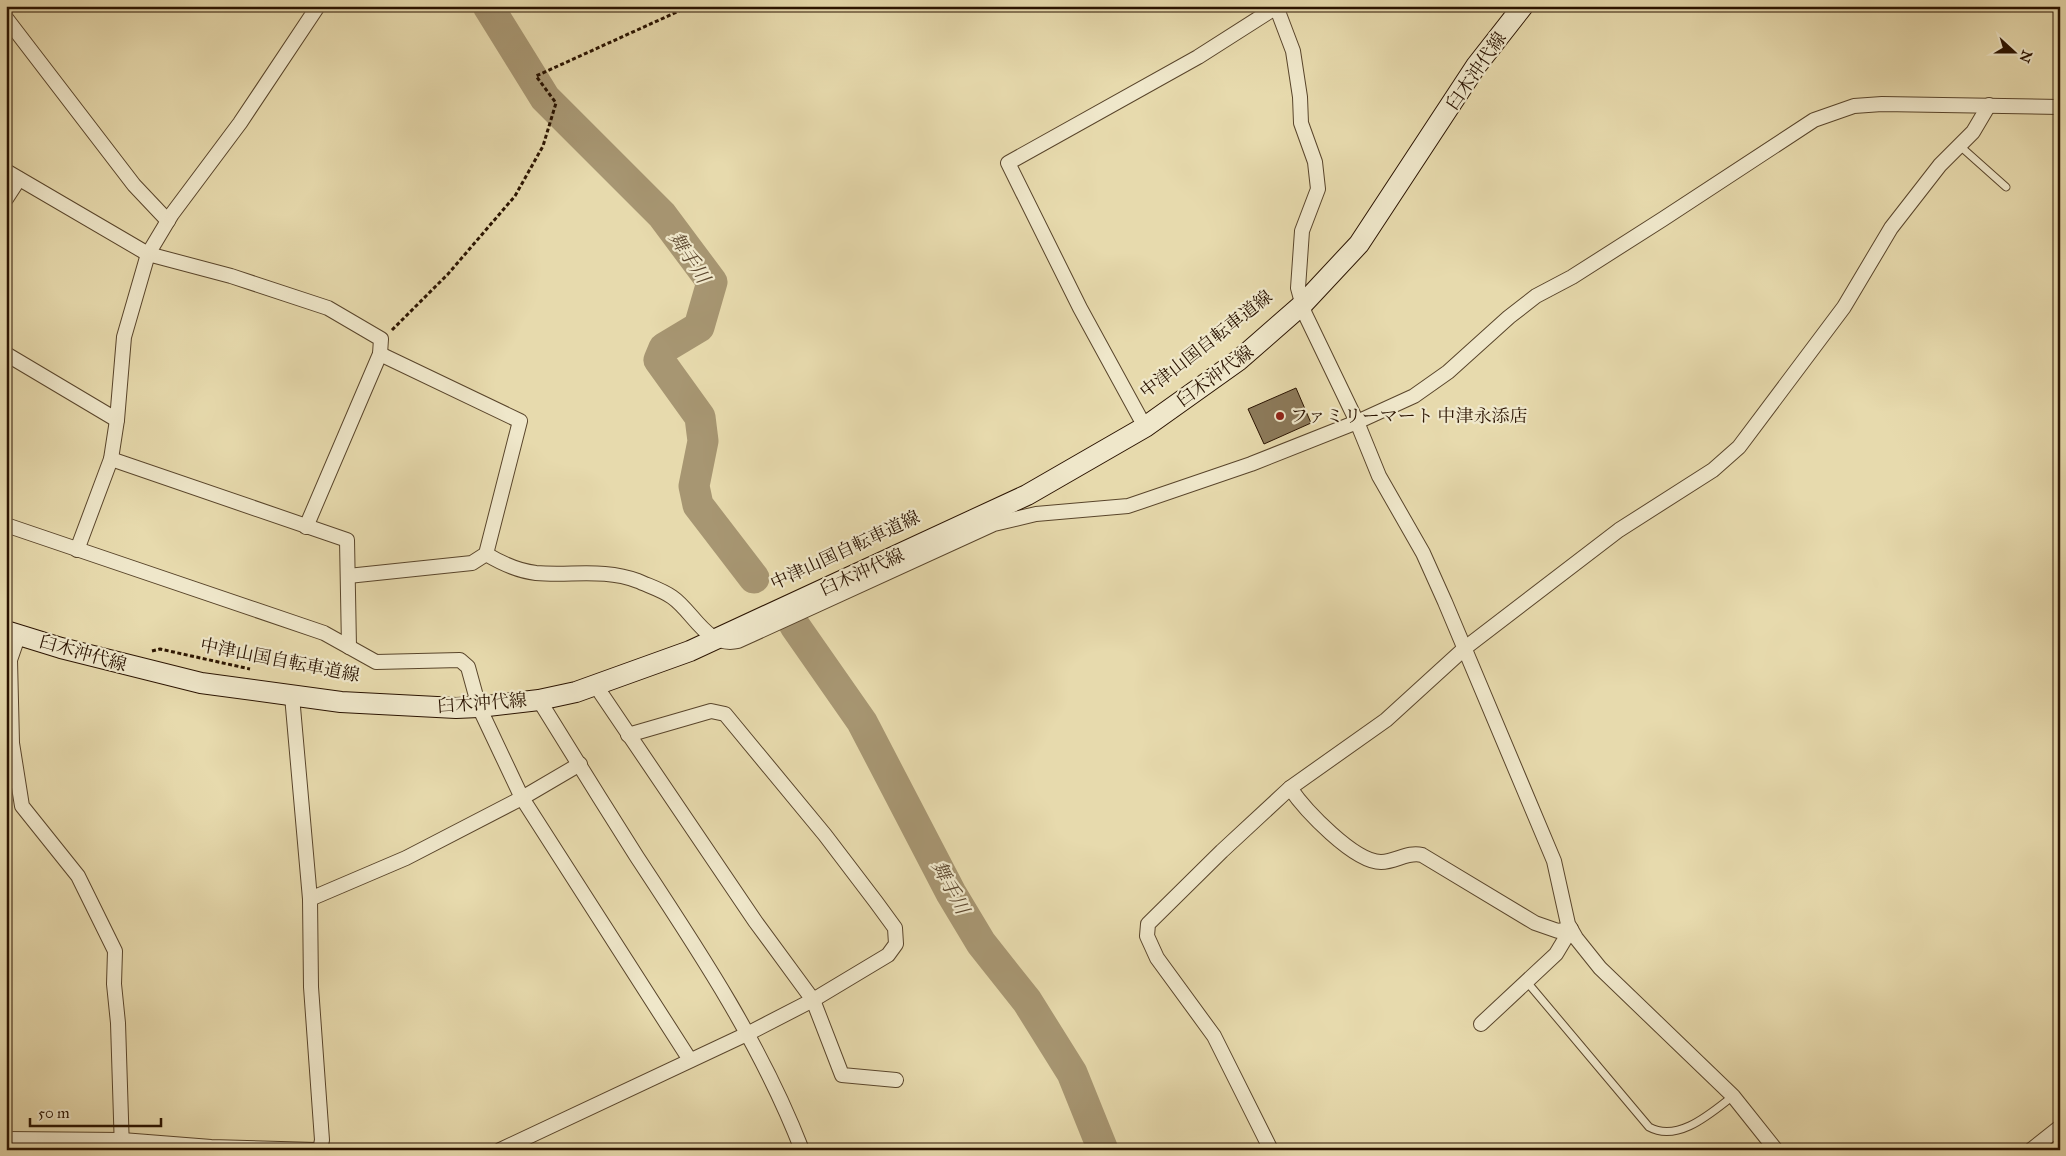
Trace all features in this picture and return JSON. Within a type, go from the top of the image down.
[{"type":"main road","name":"臼木沖代線","points":[[12,632],[106,660],[201,683],[341,702],[479,707],[539,700],[596,686],[716,639],[995,511],[1055,480],[1145,427],[1239,360],[1303,304],[1359,244],[1476,66],[1523,6]]},
{"type":"street","points":[[77,550],[111,459],[117,420],[124,337],[148,254],[168,221],[240,122],[318,6]]},
{"type":"street","points":[[1145,427],[1080,308],[1008,163],[1198,57],[1277,7],[1293,51],[1300,97],[1300,123],[1316,162],[1318,189],[1302,231],[1298,288],[1305,314],[1357,422],[1379,476],[1423,554],[1465,648],[1554,861],[1564,912],[1571,929],[1600,968],[1733,1096],[1776,1150]]},
{"type":"street","points":[[6,18],[134,185],[168,221]]},
{"type":"street","points":[[486,554],[502,563],[534,572],[602,572],[626,577],[672,597],[703,630],[716,639],[730,643],[738,641],[1003,521],[1036,514],[1128,506],[1251,464],[1357,422],[1434,384],[1509,317],[1536,296],[1572,278],[1664,220],[1814,120],[1842,109],[1867,105],[2060,107]]},
{"type":"street","points":[[1271,1150],[1214,1036],[1157,958],[1147,936],[1148,924],[1290,788],[1386,720],[1465,648],[1619,530],[1713,470],[1739,448],[1844,307],[1891,228],[1929,178],[1978,126],[1989,106]]},
{"type":"street","points":[[6,171],[148,254],[231,276],[328,308],[381,339],[380,354],[306,527]]},
{"type":"street","points":[[6,199],[19,179]]},
{"type":"street","points":[[6,354],[117,420]]},
{"type":"street","points":[[348,576],[472,563],[486,554],[520,421],[380,354]]},
{"type":"street","points":[[111,459],[347,540],[348,647]]},
{"type":"street","points":[[6,525],[324,633],[376,662],[460,660],[468,668],[479,707],[522,798],[690,1060]]},
{"type":"street","points":[[12,632],[8,660],[12,743],[22,806],[78,876],[115,951],[114,984],[122,1145]]},
{"type":"street","points":[[596,686],[750,913],[813,1000],[842,1075],[896,1080]]},
{"type":"street","points":[[6,1140],[318,1150],[322,1140],[311,987],[310,899],[292,696]]},
{"type":"street","points":[[539,700],[749,1033],[777,1089],[802,1150]]},
{"type":"street","points":[[500,1150],[749,1033],[813,1000],[888,955],[896,944],[895,928],[825,835],[725,714],[711,711],[628,735]]},
{"type":"street","points":[[310,899],[406,858],[522,798],[580,764]]},
{"type":"street","points":[[1290,788],[1319,822],[1356,852],[1372,861],[1391,861],[1409,855],[1422,855],[1535,923],[1558,931],[1571,929]]},
{"type":"street","points":[[1481,1024],[1556,954],[1571,929]]},
{"type":"street","points":[[2031,1150],[2060,1127]]},
{"type":"lane","points":[[1960,146],[2006,187]]},
{"type":"lane","points":[[1527,982],[1650,1127],[1664,1132],[1691,1124],[1733,1096]]},
{"type":"path","points":[[381,339],[448,274],[515,196],[543,146],[556,104],[536,76],[690,6]]},
{"type":"path","name":"中津山国自転車道線","points":[[145,653],[160,649],[256,671]]},
{"type":"building","name":"ファミリーマート 中津永添店","points":[[1296,388],[1311,423],[1264,444],[1248,409]]},
{"type":"waterway","name":"舞手川","points":[[488,6],[545,98],[662,215],[712,282],[699,327],[664,348],[659,360],[700,417],[703,441],[694,486],[698,505],[754,578]]},
{"type":"waterway","name":"舞手川","points":[[795,626],[862,722],[951,893],[981,943],[1027,1001],[1072,1073],[1103,1150]]},
{"type":"place","name":"ファミリーマート 中津永添店","points":[[1280,416]]}]
